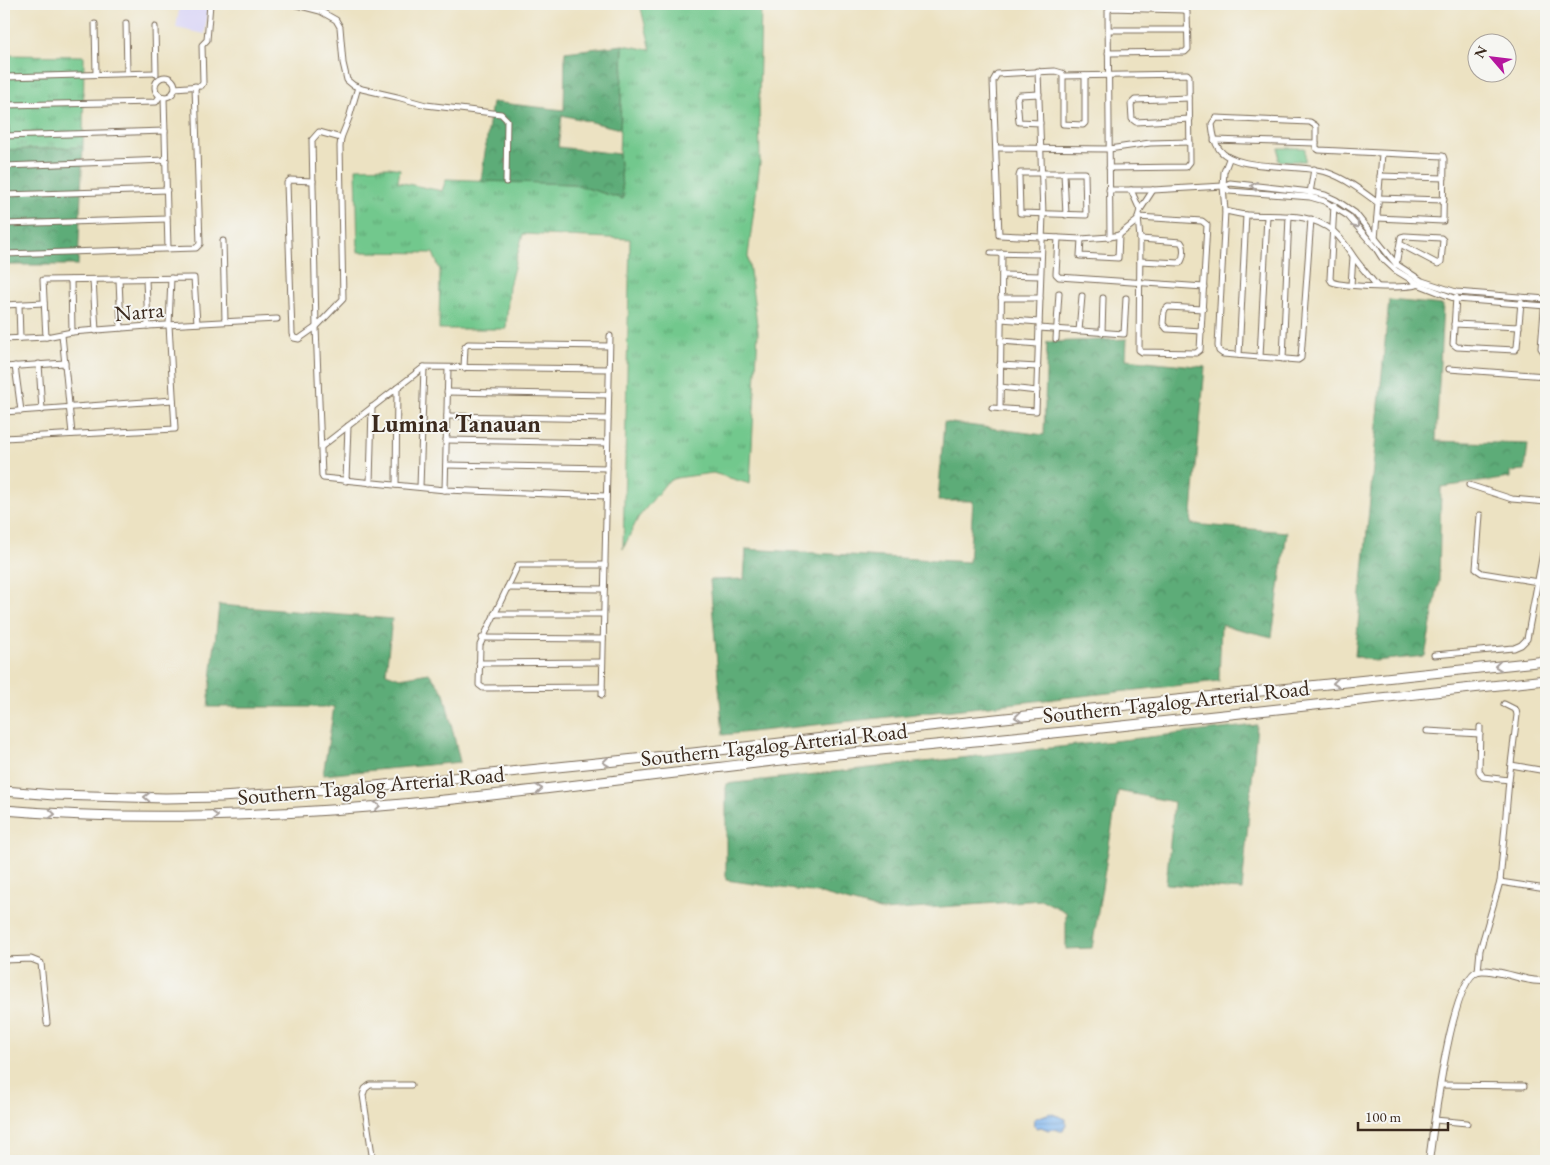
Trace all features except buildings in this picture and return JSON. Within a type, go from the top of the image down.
[{"type":"highway","name":"Southern Tagalog Arterial Road","points":[[4,791],[54,795],[165,798],[221,797],[356,788],[1546,661]]},
{"type":"highway","name":"Southern Tagalog Arterial Road","points":[[4,810],[50,814],[162,817],[294,813],[355,808],[470,797],[758,763],[1546,680]]},
{"type":"street","points":[[175,88],[201,86],[203,83],[202,45],[207,40],[210,4]]},
{"type":"street","points":[[292,4],[320,11],[332,17],[340,27],[343,63],[347,80],[358,87],[426,105],[501,114],[504,116],[507,120],[506,182]]},
{"type":"street","points":[[320,4],[320,11]]},
{"type":"street","points":[[1108,53],[1185,52],[1188,49],[1187,12],[1184,10],[1110,8],[1108,11],[1108,53],[1109,76],[1109,190],[1110,237]]},
{"type":"street","points":[[126,23],[127,73]]},
{"type":"street","points":[[95,24],[96,74]]},
{"type":"street","points":[[155,27],[156,73],[158,79],[155,86],[157,94],[162,97]]},
{"type":"street","points":[[1108,30],[1188,30]]},
{"type":"street","points":[[5,59],[5,136],[165,131]]},
{"type":"street","points":[[992,408],[1036,411],[1042,214],[1038,71]]},
{"type":"street","points":[[1085,76],[1084,125],[1063,124],[1063,76],[1059,71],[997,74],[992,80],[999,235],[1081,239],[1110,237],[1119,235],[1138,218],[1202,220],[1207,225],[1202,330],[1200,350],[1196,354],[1139,350],[1140,240],[1138,218],[1140,210],[1153,190]]},
{"type":"street","points":[[5,77],[156,73]]},
{"type":"street","points":[[1063,76],[1186,74],[1189,76],[1190,162],[1186,167],[1109,168]]},
{"type":"street","points":[[5,105],[156,102],[162,97],[172,94],[175,88],[170,78],[158,79]]},
{"type":"street","points":[[4,254],[196,248],[200,244],[195,86]]},
{"type":"street","points":[[313,181],[290,180],[287,183],[292,334],[294,338],[299,339],[316,327],[343,299],[340,146],[358,87]]},
{"type":"street","points":[[1039,94],[1020,95],[1017,98],[1019,122],[1040,123]]},
{"type":"street","points":[[162,97],[165,131],[168,249]]},
{"type":"street","points":[[1190,98],[1135,100],[1131,104],[1132,119],[1136,122],[1190,119]]},
{"type":"street","points":[[1377,218],[1443,221],[1444,200],[1444,159],[1441,155],[1319,150],[1316,148],[1316,126],[1310,122],[1216,118],[1212,124],[1214,140],[1220,151],[1229,159],[1240,163],[1314,169],[1326,172],[1340,178],[1378,201],[1444,200]]},
{"type":"street","points":[[341,138],[319,132],[312,140],[316,327],[322,476],[324,478],[346,481],[420,486],[445,490],[606,496]]},
{"type":"street","points":[[1214,140],[1316,143]]},
{"type":"street","points":[[996,148],[1109,149],[1190,142]]},
{"type":"street","points":[[1375,247],[1382,154]]},
{"type":"street","points":[[1229,159],[1224,172],[1222,186],[1225,211],[1218,346],[1219,351],[1223,354],[1298,360],[1301,358],[1311,219]]},
{"type":"street","points":[[4,166],[166,160]]},
{"type":"street","points":[[1310,194],[1314,169]]},
{"type":"street","points":[[1041,173],[1084,173],[1086,175],[1086,215],[1019,212],[1019,174],[1041,173]]},
{"type":"street","points":[[1064,173],[1066,215]]},
{"type":"street","points":[[1380,176],[1444,178]]},
{"type":"street","points":[[1109,190],[1153,190],[1222,186],[1230,183],[1310,194],[1334,206],[1348,216],[1382,258],[1395,270],[1421,283],[1456,299],[1545,306]]},
{"type":"street","points":[[1222,186],[1229,191],[1324,195],[1336,200],[1355,213],[1396,264],[1421,283],[1456,292],[1546,298],[1541,348],[1546,351]]},
{"type":"street","points":[[1270,188],[1270,194]]},
{"type":"street","points":[[4,195],[167,190]]},
{"type":"street","points":[[1131,190],[1140,210]]},
{"type":"street","points":[[1336,200],[1334,206],[1330,279],[1336,283],[1350,285],[1399,288],[1421,283]]},
{"type":"street","points":[[1225,211],[1246,215],[1289,216],[1311,219],[1321,223],[1342,240],[1377,286]]},
{"type":"street","points":[[1240,355],[1246,215]]},
{"type":"street","points":[[1260,357],[1267,216]]},
{"type":"street","points":[[1283,359],[1289,216]]},
{"type":"street","points":[[4,224],[167,219]]},
{"type":"street","points":[[1081,239],[1080,256],[1118,258],[1119,235]]},
{"type":"street","points":[[1395,270],[1400,244],[1403,236],[1440,237],[1442,240],[1441,262],[1438,264],[1425,259],[1400,244]]},
{"type":"street","points":[[1058,238],[1057,276],[1204,287]]},
{"type":"street","points":[[1140,240],[1181,242],[1184,247],[1183,259],[1180,263],[1140,260]]},
{"type":"street","points":[[223,241],[225,321]]},
{"type":"street","points":[[991,253],[1041,254]]},
{"type":"street","points":[[1000,409],[1002,254]]},
{"type":"street","points":[[1350,285],[1353,256]]},
{"type":"street","points":[[1002,275],[1040,276]]},
{"type":"street","points":[[4,438],[175,429],[169,325],[171,278]]},
{"type":"street","points":[[46,337],[43,280],[194,278],[196,323]]},
{"type":"street","points":[[119,279],[121,328]]},
{"type":"street","points":[[71,280],[72,332]]},
{"type":"street","points":[[93,280],[96,331]]},
{"type":"street","points":[[146,280],[148,326]]},
{"type":"street","points":[[1456,292],[1452,344],[1457,347],[1515,350],[1517,347],[1522,297]]},
{"type":"street","points":[[1056,339],[1059,293]]},
{"type":"street","points":[[1490,294],[1490,302]]},
{"type":"street","points":[[1079,331],[1082,296]]},
{"type":"street","points":[[1002,298],[1040,298]]},
{"type":"street","points":[[1102,333],[1103,298]]},
{"type":"street","points":[[1001,319],[1056,329],[1124,334],[1126,298]]},
{"type":"street","points":[[4,305],[44,303]]},
{"type":"street","points":[[19,305],[20,338]]},
{"type":"street","points":[[1202,330],[1167,329],[1163,324],[1164,311],[1168,307],[1203,309]]},
{"type":"street","name":"Narra","points":[[4,339],[46,337],[72,332],[148,326],[277,319]]},
{"type":"street","points":[[1454,324],[1519,327]]},
{"type":"street","points":[[62,335],[72,434]]},
{"type":"street","points":[[602,695],[610,336]]},
{"type":"street","points":[[1001,341],[1038,344]]},
{"type":"street","points":[[464,368],[465,347],[468,344],[610,346]]},
{"type":"street","points":[[4,367],[65,363]]},
{"type":"street","points":[[39,364],[42,410]]},
{"type":"street","points":[[1000,364],[1038,367]]},
{"type":"street","points":[[15,366],[21,411]]},
{"type":"street","points":[[321,447],[424,367],[609,369]]},
{"type":"street","points":[[420,486],[424,367]]},
{"type":"street","points":[[445,490],[448,368]]},
{"type":"street","points":[[1449,369],[1546,376]]},
{"type":"street","points":[[1000,387],[1037,391]]},
{"type":"street","points":[[396,485],[397,388]]},
{"type":"street","points":[[447,392],[608,395]]},
{"type":"street","points":[[4,412],[173,400]]},
{"type":"street","points":[[370,483],[372,407]]},
{"type":"street","points":[[447,416],[608,419]]},
{"type":"street","points":[[346,481],[348,426]]},
{"type":"street","points":[[446,440],[607,443]]},
{"type":"street","points":[[446,465],[607,468]]},
{"type":"street","points":[[1469,485],[1512,498],[1546,502]]},
{"type":"street","points":[[1480,515],[1476,569],[1482,572],[1538,582]]},
{"type":"street","points":[[1434,655],[1514,648],[1521,645],[1527,639],[1544,557],[1546,537]]},
{"type":"street","points":[[602,687],[482,688],[479,685],[479,663],[482,638],[518,566],[604,565]]},
{"type":"street","points":[[507,588],[604,589]]},
{"type":"street","points":[[494,614],[604,614]]},
{"type":"street","points":[[482,638],[603,639]]},
{"type":"street","points":[[479,663],[602,662]]},
{"type":"street","points":[[1478,971],[1480,950],[1500,882],[1517,715],[1516,710],[1504,704]]},
{"type":"street","points":[[1480,727],[1480,774],[1483,777],[1509,780]]},
{"type":"street","points":[[1427,730],[1480,734]]},
{"type":"street","points":[[1511,765],[1546,771]]},
{"type":"street","points":[[1500,882],[1546,889]]},
{"type":"street","points":[[4,960],[32,959],[41,962],[48,1023]]},
{"type":"street","points":[[1428,1161],[1440,1085],[1453,1022],[1470,977],[1478,971],[1492,971],[1533,981],[1546,981]]},
{"type":"street","points":[[373,1161],[363,1095],[365,1089],[370,1085],[411,1085]]},
{"type":"street","points":[[1440,1085],[1524,1086]]},
{"type":"street","points":[[1435,1120],[1467,1123]]},
{"type":"shaded area","points":[[180,4],[208,4],[205,34],[176,28]]},
{"type":"green space","points":[[640,4],[761,4],[760,163],[748,256],[758,332],[750,484],[713,473],[676,478],[667,482],[638,518],[623,549],[630,239],[523,234],[509,286],[506,329],[439,329],[440,270],[433,253],[358,252],[356,168],[389,167],[400,169],[398,182],[442,191],[446,179],[573,184],[623,199],[619,154],[623,45],[651,50]]},
{"type":"green space","points":[[623,45],[620,129],[562,115],[558,147],[619,154],[623,199],[573,184],[481,181],[492,102],[564,110],[565,52]]},
{"type":"green space","points":[[4,55],[84,56],[83,147],[4,150]]},
{"type":"green space","points":[[83,147],[78,265],[4,265],[4,150]]},
{"type":"green space","points":[[1279,148],[1305,148],[1305,161],[1278,161]]},
{"type":"green space","points":[[1389,300],[1443,305],[1436,441],[1528,444],[1525,471],[1510,472],[1510,478],[1441,487],[1439,581],[1425,656],[1374,661],[1355,656]]},
{"type":"green space","points":[[1127,339],[1126,359],[1205,367],[1191,524],[1287,532],[1272,637],[1221,625],[1219,681],[723,735],[710,580],[744,579],[746,549],[969,562],[973,501],[938,501],[944,422],[1044,435],[1047,342]]},
{"type":"green space","points":[[219,605],[392,619],[386,673],[400,678],[429,673],[444,693],[460,762],[323,775],[334,707],[208,707]]},
{"type":"green space","points":[[1257,725],[1242,890],[1166,884],[1174,802],[1118,791],[1092,948],[1066,949],[1066,912],[1042,900],[883,911],[817,893],[726,880],[726,784]]},
{"type":"water","points":[[1050,1113],[1066,1119],[1063,1131],[1048,1130],[1035,1126],[1033,1123],[1034,1119]]},
{"type":"district","name":"Lumina Tanauan","points":[[456,424]]}]
